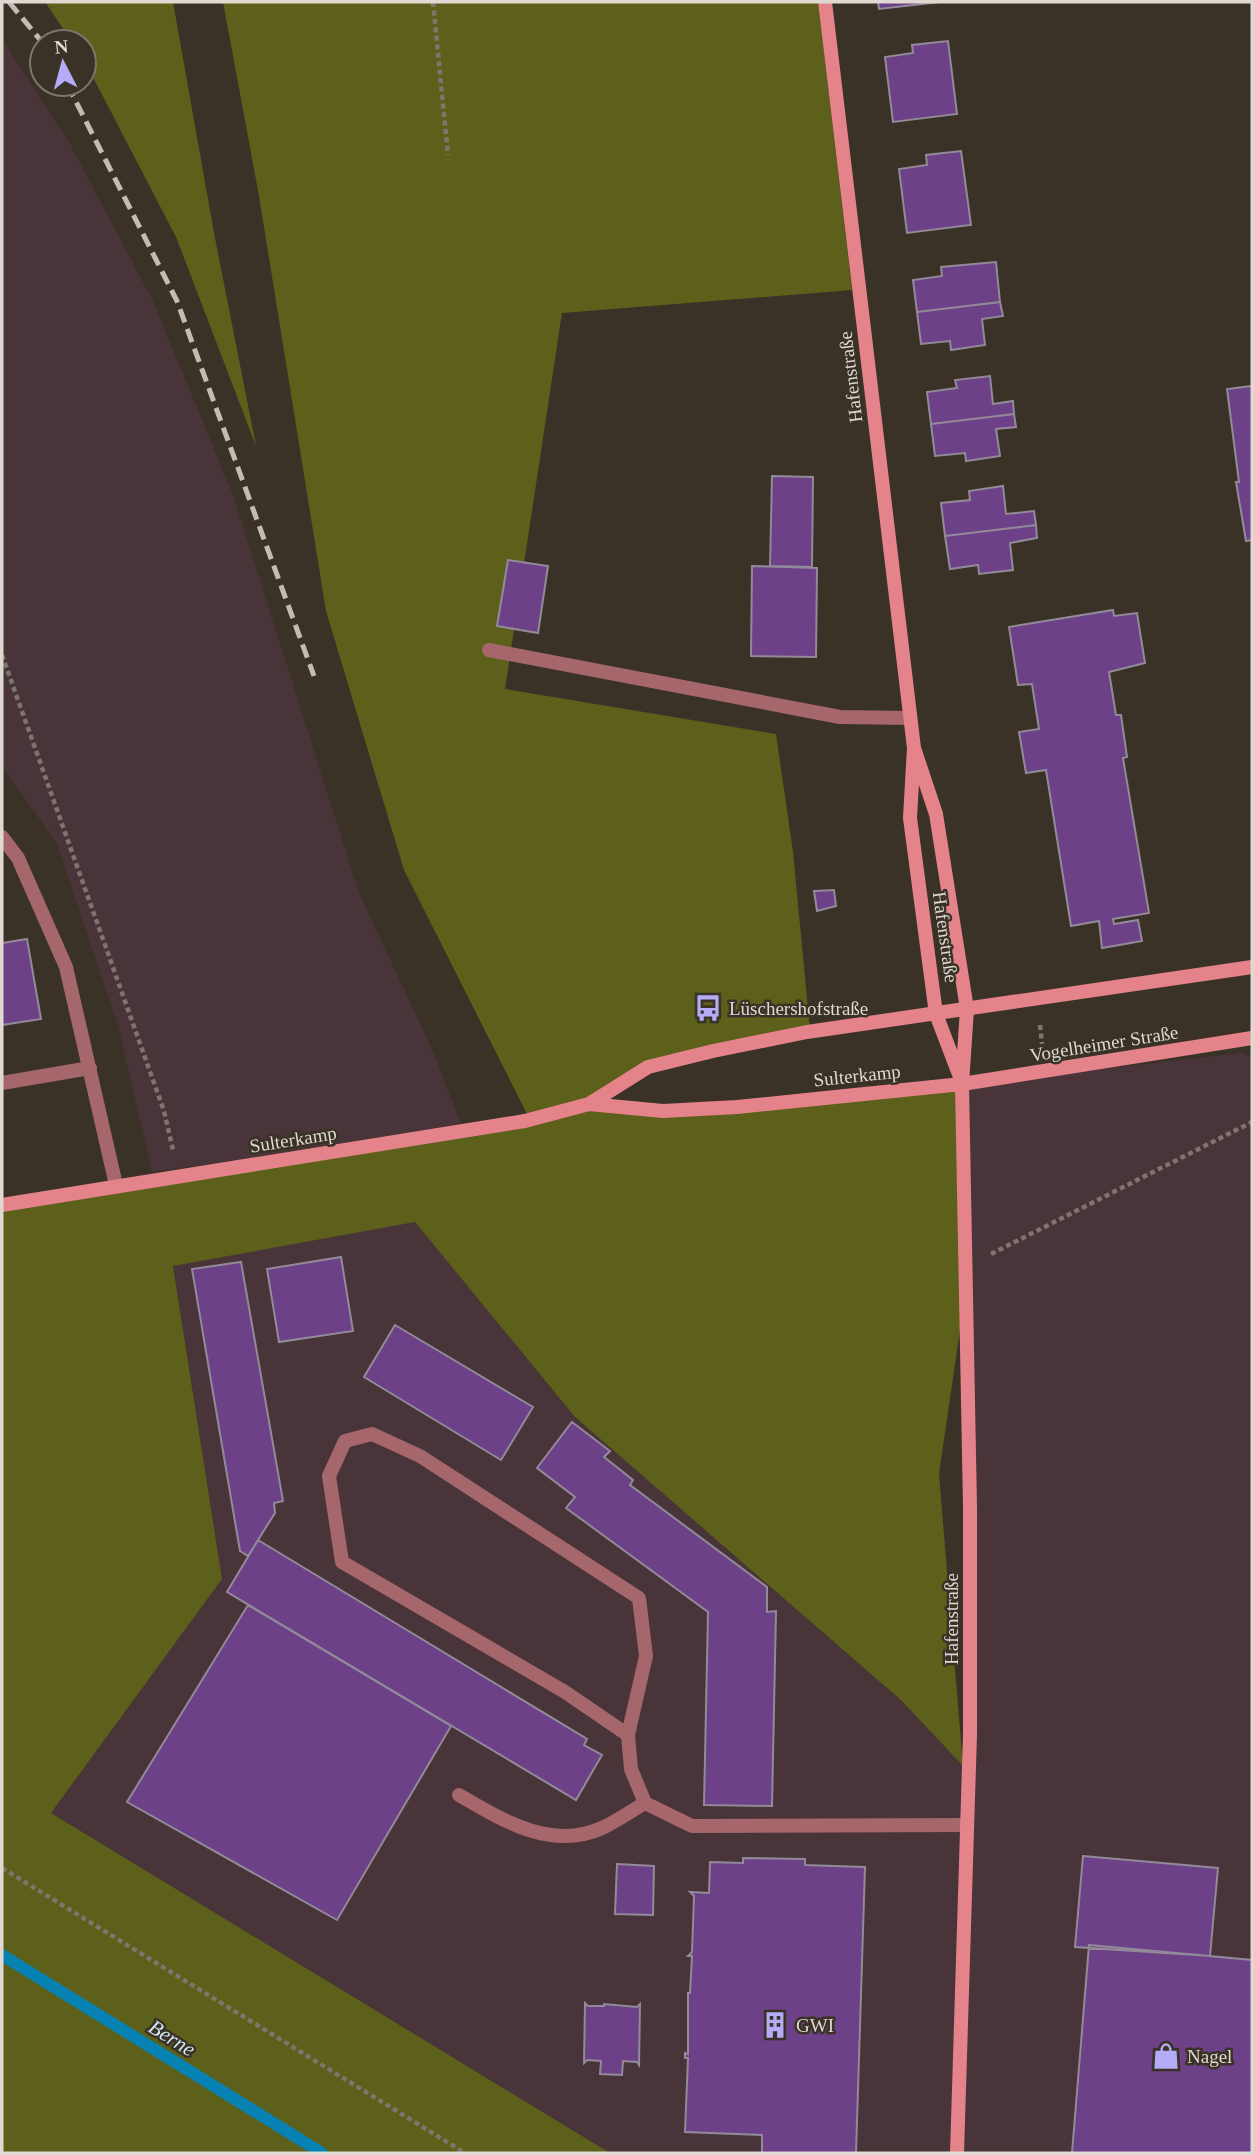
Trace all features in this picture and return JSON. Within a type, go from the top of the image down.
[{"type":"street","name":"Hafenstraße","points":[[825,2],[914,748],[911,818],[936,1014],[962,1084]]},
{"type":"street","name":"Hafenstraße","points":[[914,748],[936,814],[967,1009],[962,1084],[970,1507],[967,1825],[957,2153]]},
{"type":"street","points":[[967,1009],[1252,967]]},
{"type":"street","name":"Sulterkamp","points":[[2,1205],[525,1121],[589,1104],[648,1067],[807,1032],[967,1009]]},
{"type":"street","name":"Vogelheimer Straße","points":[[962,1084],[1252,1038]]},
{"type":"street","name":"Sulterkamp","points":[[589,1104],[663,1111],[962,1084]]},
{"type":"lane","points":[[489,650],[841,717],[910,718]]},
{"type":"lane","points":[[2,836],[18,858],[66,967],[116,1185]]},
{"type":"lane","points":[[2,1083],[90,1068]]},
{"type":"lane","points":[[628,1735],[565,1692],[342,1562],[329,1476],[345,1441],[372,1434],[420,1456],[639,1598],[646,1656],[628,1735],[631,1769],[645,1803],[692,1826],[967,1825]]},
{"type":"lane","points":[[459,1795],[514,1827],[563,1837],[600,1829],[645,1803]]},
{"type":"path","points":[[433,2],[448,155]]},
{"type":"path","points":[[2,655],[164,1111],[179,1176]]},
{"type":"path","points":[[1036,1000],[1047,1072]]},
{"type":"path","points":[[967,1266],[1252,1122]]},
{"type":"path","points":[[2,1868],[465,2153]]},
{"type":"shaded area","points":[[2,39],[28,79],[28,98],[40,98],[70,144],[153,301],[233,495],[359,893],[432,1049],[463,1129],[152,1172],[118,1025],[57,844],[2,766]]},
{"type":"shaded area","points":[[1240,1053],[1252,1057],[1252,2153],[960,2153],[965,2058],[965,1085]]},
{"type":"shaded area","points":[[415,1221],[575,1417],[902,1701],[963,1766],[954,2153],[610,2153],[51,1813],[222,1579],[173,1266]]},
{"type":"green space","points":[[45,2],[173,2],[214,233],[256,446],[176,237],[98,87],[98,28],[63,28]]},
{"type":"green space","points":[[223,2],[818,2],[852,290],[562,313],[505,689],[776,734],[793,852],[810,1030],[647,1065],[587,1103],[529,1118],[404,870],[326,611],[259,196]]},
{"type":"green space","points":[[958,1087],[963,1309],[939,1474],[963,1766],[902,1701],[575,1417],[415,1222],[173,1266],[222,1579],[51,1813],[610,2153],[2,2153],[2,1211],[456,1137],[588,1106],[663,1114]]},
{"type":"building","points":[[878,2],[940,2],[879,9]]},
{"type":"building","points":[[948,41],[957,114],[893,122],[885,57],[913,53],[912,45]]},
{"type":"building","points":[[961,151],[971,225],[907,233],[899,169],[927,165],[926,155]]},
{"type":"building","points":[[996,262],[1000,302],[917,312],[913,280],[942,276],[941,267]]},
{"type":"building","points":[[1000,302],[1003,316],[982,319],[985,345],[951,350],[950,341],[921,344],[917,312]]},
{"type":"building","points":[[990,376],[993,404],[1013,401],[1014,414],[931,424],[927,392],[957,388],[955,380]]},
{"type":"building","points":[[1252,386],[1252,540],[1246,541],[1236,482],[1239,482],[1227,389]]},
{"type":"building","points":[[1014,414],[1016,427],[996,429],[1000,456],[966,461],[965,453],[935,456],[931,424]]},
{"type":"building","points":[[772,476],[813,477],[812,567],[770,566]]},
{"type":"building","points":[[1003,486],[1006,514],[1034,511],[1036,525],[945,536],[941,503],[970,500],[969,491]]},
{"type":"building","points":[[1036,525],[1037,538],[1010,543],[1013,570],[979,574],[978,565],[950,569],[945,536]]},
{"type":"building","points":[[508,560],[548,566],[538,633],[497,626]]},
{"type":"building","points":[[752,566],[817,568],[816,657],[751,656]]},
{"type":"building","points":[[1113,610],[1114,616],[1137,613],[1145,663],[1109,672],[1116,715],[1121,715],[1127,757],[1123,758],[1149,913],[1113,919],[1114,924],[1138,920],[1142,941],[1102,948],[1099,921],[1071,926],[1046,770],[1026,773],[1019,732],[1039,729],[1032,684],[1018,685],[1009,627]]},
{"type":"building","points":[[834,890],[836,906],[817,911],[814,891]]},
{"type":"building","points":[[27,939],[41,1019],[2,1025],[2,943]]},
{"type":"building","points":[[341,1257],[353,1331],[279,1342],[267,1269]]},
{"type":"building","points":[[241,1262],[283,1501],[274,1503],[275,1513],[248,1556],[240,1551],[192,1269]]},
{"type":"building","points":[[395,1325],[533,1407],[501,1460],[364,1377]]},
{"type":"building","points":[[572,1422],[610,1451],[604,1457],[633,1480],[630,1485],[767,1587],[767,1612],[776,1611],[772,1806],[704,1805],[708,1612],[566,1508],[575,1497],[537,1468]]},
{"type":"building","points":[[258,1540],[587,1739],[584,1745],[602,1755],[576,1800],[227,1592]]},
{"type":"building","points":[[248,1605],[451,1726],[337,1920],[127,1802]]},
{"type":"building","points":[[1083,1856],[1218,1868],[1210,1956],[1075,1947]]},
{"type":"building","name":"GWI","points":[[743,1858],[805,1859],[805,1865],[865,1867],[856,2153],[762,2153],[762,2135],[685,2132],[688,2058],[685,2058],[685,2053],[688,2054],[688,1993],[692,1956],[688,1956],[692,1952],[694,1896],[690,1892],[709,1893],[710,1862],[743,1863]]},
{"type":"building","points":[[617,1864],[654,1866],[653,1915],[615,1914]]},
{"type":"building","name":"Nagel","points":[[1089,1945],[1252,1960],[1252,2153],[1072,2153]]},
{"type":"building","points":[[585,2003],[588,2006],[604,2004],[637,2007],[640,2004],[639,2065],[637,2062],[623,2061],[622,2075],[600,2074],[601,2061],[587,2060],[584,2063]]},
{"type":"waterway","name":"Berne","points":[[2,1955],[322,2153]]},
{"type":"railway","points":[[9,2],[30,28]]},
{"type":"railway","points":[[74,98],[177,301],[314,676]]},
{"type":"place","name":"Lüschershofstraße","points":[[708,1008]]},
{"type":"place","name":"GWI","points":[[775,2025]]},
{"type":"place","name":"Nagel","points":[[1166,2056]]}]
